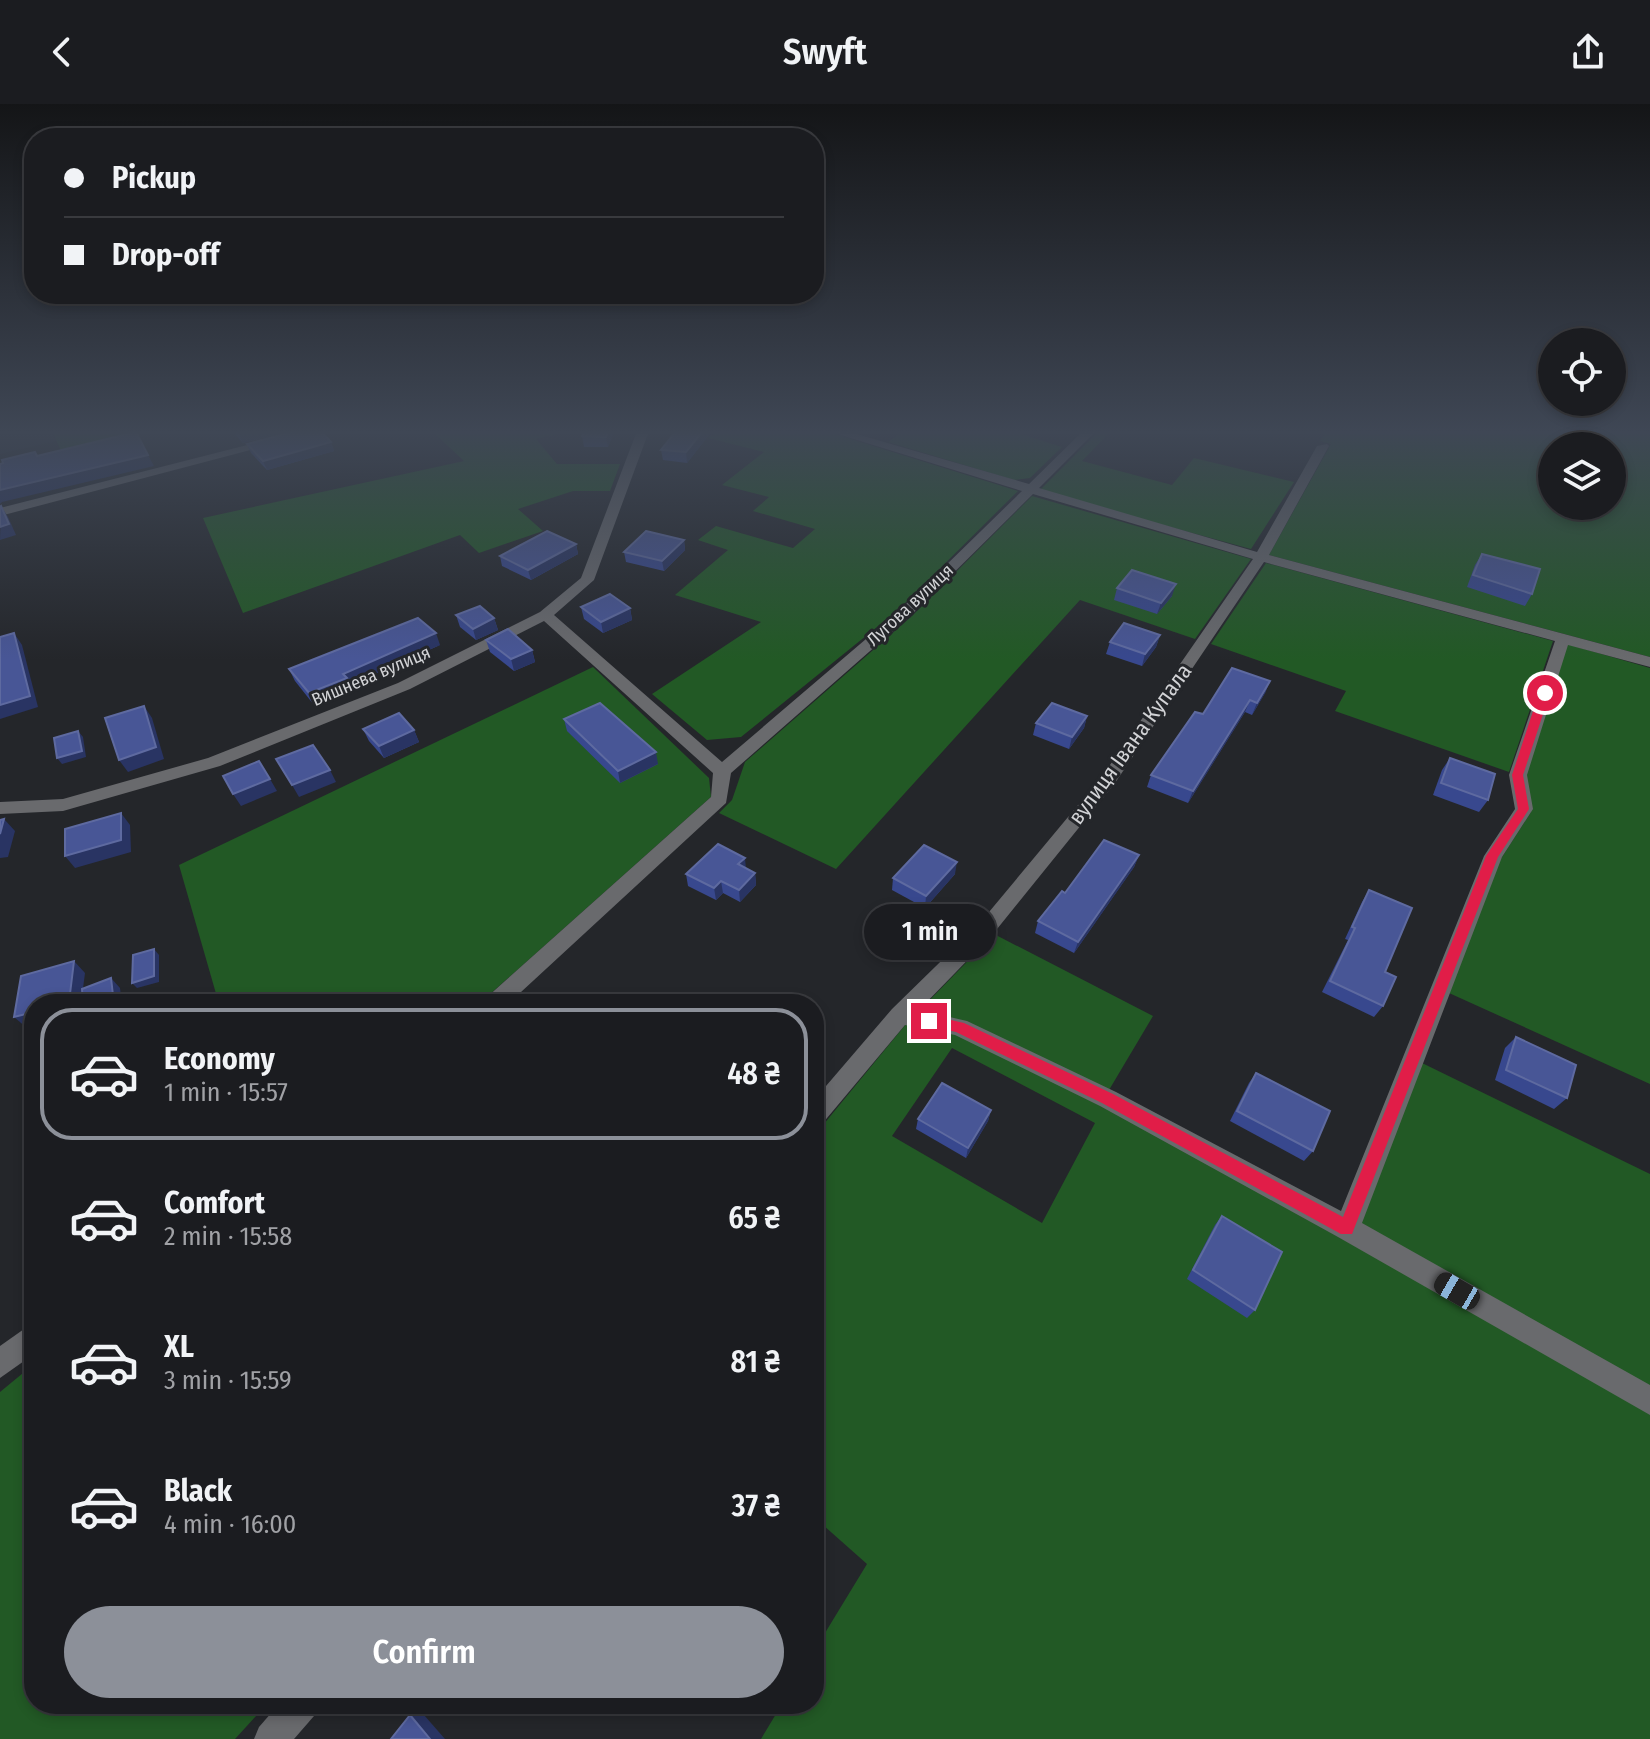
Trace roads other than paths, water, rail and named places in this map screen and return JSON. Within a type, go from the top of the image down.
[{"type":"street","name":"Вишнева вулиця","points":[[0,808],[63,805],[214,762],[404,686],[545,615],[587,580],[614,507]]},
{"type":"street","name":"Лугова вулиця","points":[[722,771],[905,613],[1012,507]]},
{"type":"street","points":[[1086,507],[1650,662]]},
{"type":"street","name":"вулиця Івана Купала","points":[[824,1105],[900,1015],[986,929],[1109,779],[1261,557],[1289,507]]},
{"type":"street","points":[[505,994],[720,799],[722,771],[545,615]]},
{"type":"street","points":[[1347,1228],[1493,856],[1524,809],[1518,775],[1563,638]]},
{"type":"street","points":[[900,1015],[959,1027],[1108,1099],[1347,1228],[1650,1401]]},
{"type":"street","points":[[0,1364],[24,1344]]},
{"type":"street","points":[[271,1739],[293,1714]]}]
